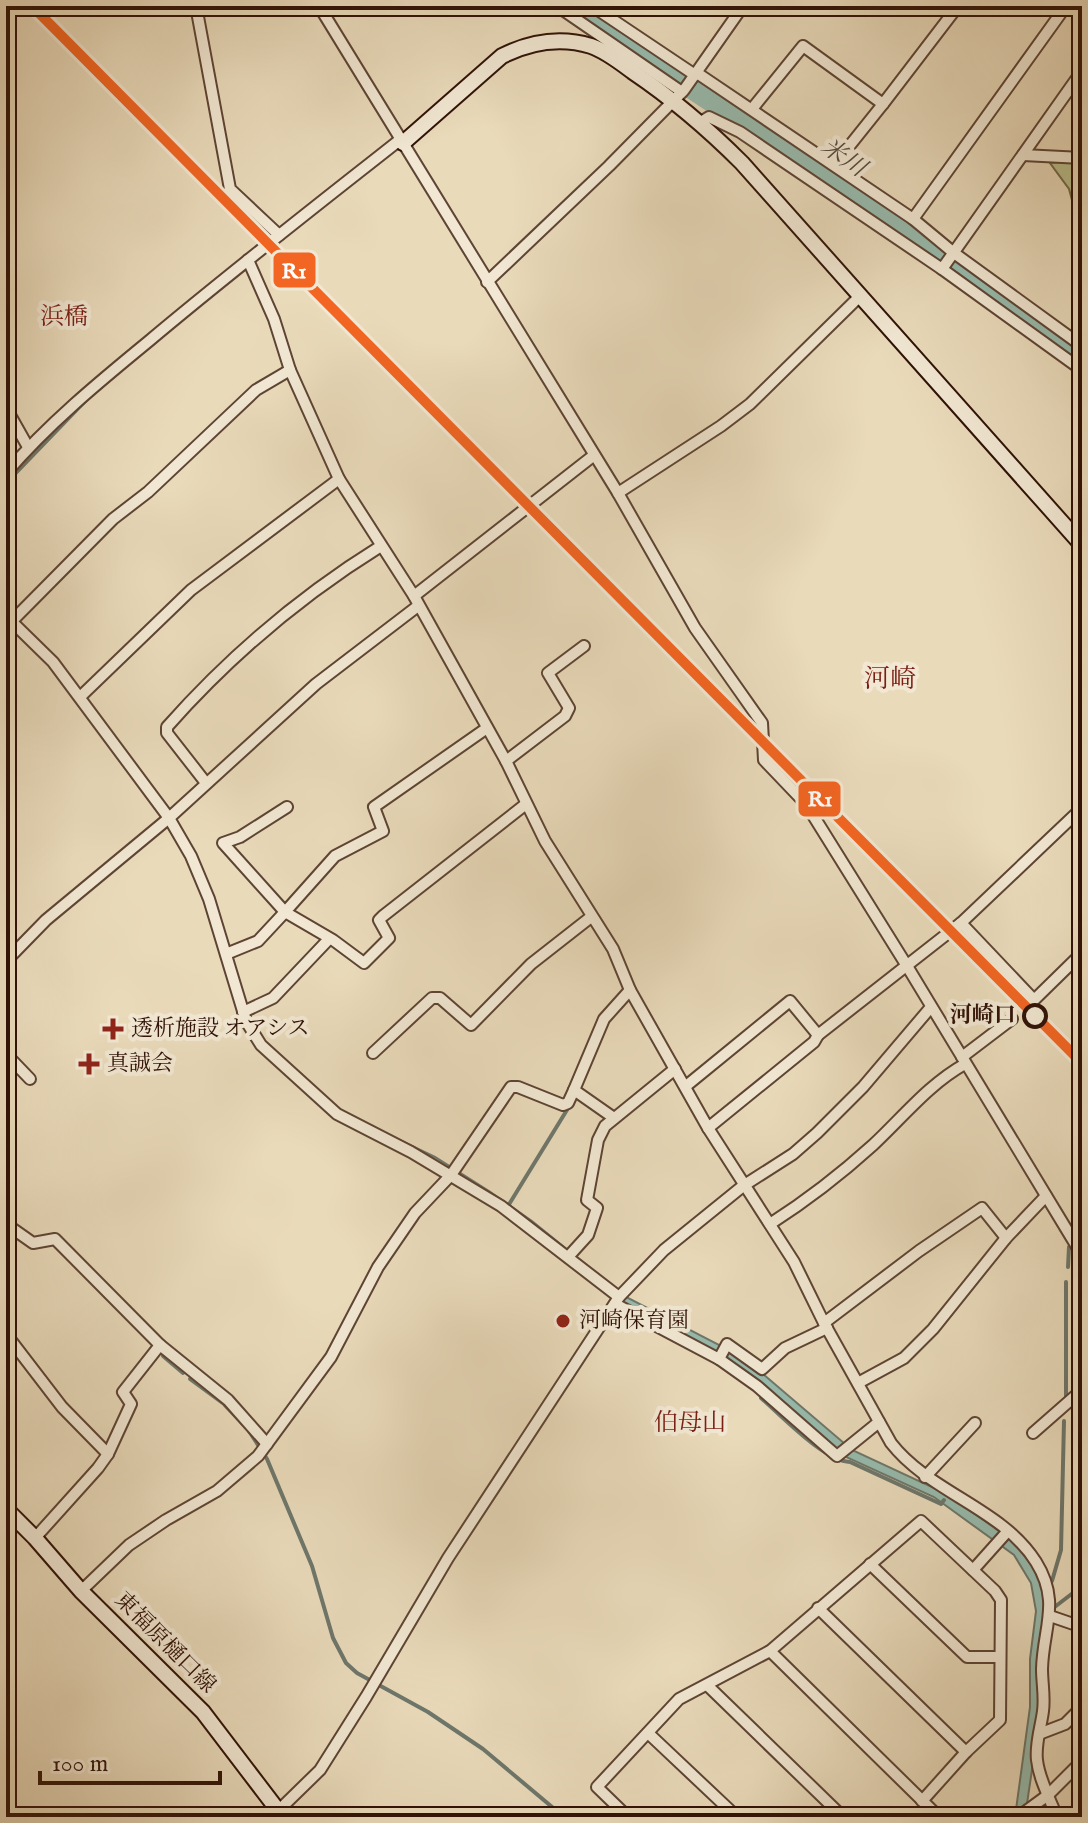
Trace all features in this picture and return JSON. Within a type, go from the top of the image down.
[{"type":"street","points":[[196,6],[230,189],[279,235]]},
{"type":"street","points":[[319,6],[618,493],[695,628],[762,723],[764,760],[806,804],[1082,1255]]},
{"type":"street","points":[[557,6],[680,94],[701,122],[742,163],[1082,545]]},
{"type":"street","points":[[592,6],[835,164],[1082,346]]},
{"type":"street","points":[[487,282],[680,94],[743,6]]},
{"type":"street","points":[[835,164],[958,6]]},
{"type":"street","points":[[913,219],[1066,6]]},
{"type":"street","points":[[6,473],[28,447],[113,371],[279,235],[402,141],[502,56],[543,42],[569,42],[594,47],[680,94]]},
{"type":"street","points":[[752,109],[803,46],[883,104]]},
{"type":"street","points":[[942,269],[1082,71]]},
{"type":"street","points":[[701,122],[709,117],[740,132],[942,269],[1082,370]]},
{"type":"street","points":[[1023,155],[1082,158]]},
{"type":"street","points":[[248,260],[274,319],[290,370],[339,479],[416,601],[506,761],[545,841],[613,949],[630,990],[708,1128],[794,1262],[825,1326],[879,1422],[903,1458],[925,1477],[943,1485],[1007,1532],[1024,1546],[1037,1564],[1048,1592],[1050,1616],[1042,1665],[1044,1706],[1037,1760],[1057,1817]]},
{"type":"street","points":[[618,493],[750,404],[859,297]]},
{"type":"street","points":[[290,370],[256,390],[148,492],[113,519],[9,619],[53,662],[169,818],[191,856],[209,899],[246,1021],[261,1045],[337,1114],[451,1175],[501,1206],[568,1257],[617,1300],[721,1354],[837,1456],[879,1422]]},
{"type":"street","points":[[6,408],[28,447]]},
{"type":"street","points":[[6,961],[46,920],[169,818],[316,684],[593,456]]},
{"type":"street","points":[[80,697],[191,590],[339,479]]},
{"type":"street","points":[[206,783],[167,733],[167,727],[249,645],[333,576],[381,546]]},
{"type":"street","points":[[506,761],[565,716],[569,708],[567,701],[548,673],[584,646]]},
{"type":"street","points":[[226,954],[258,941],[335,856],[383,831],[374,807],[487,728]]},
{"type":"street","points":[[287,807],[240,837],[223,843],[285,912],[364,963],[389,938],[379,920],[383,916],[526,804]]},
{"type":"street","points":[[708,1128],[814,1042],[818,1035],[961,923],[1082,808]]},
{"type":"street","points":[[373,1053],[432,998],[440,998],[471,1025],[531,964],[591,917]]},
{"type":"street","points":[[961,923],[1034,1000],[1082,953]]},
{"type":"street","points":[[243,1012],[273,998],[329,939]]},
{"type":"street","points":[[81,1591],[129,1545],[217,1491],[258,1456],[331,1357],[378,1267],[408,1224],[451,1175],[511,1087],[563,1105],[568,1103],[604,1019],[630,990]]},
{"type":"street","points":[[686,1086],[790,1001],[818,1035]]},
{"type":"street","points":[[281,1814],[320,1770],[448,1558],[617,1300],[664,1250],[743,1186],[793,1154],[817,1133],[863,1087],[931,1007]]},
{"type":"street","points":[[770,1224],[870,1148],[923,1094],[1012,1019]]},
{"type":"street","points":[[6,1054],[30,1079]]},
{"type":"street","points":[[568,1257],[588,1235],[597,1208],[587,1200],[598,1140],[605,1126],[675,1069]]},
{"type":"street","points":[[574,1090],[614,1118]]},
{"type":"street","points":[[858,1383],[904,1358],[933,1329],[1006,1238],[1046,1196]]},
{"type":"street","points":[[721,1354],[727,1344],[762,1369],[785,1348],[825,1326],[919,1251],[982,1208],[1006,1238]]},
{"type":"street","points":[[6,1224],[33,1243],[51,1241],[160,1345],[228,1400],[267,1444]]},
{"type":"street","points":[[6,1334],[62,1407],[108,1454]]},
{"type":"street","points":[[35,1538],[108,1454],[131,1404],[123,1392],[160,1345]]},
{"type":"street","points":[[1033,1433],[1082,1390]]},
{"type":"street","points":[[925,1477],[975,1423]]},
{"type":"street","name":"東福原樋口線","points":[[6,1509],[81,1591],[203,1712],[281,1814]]},
{"type":"street","points":[[628,1817],[597,1787],[679,1699],[770,1651],[921,1521],[1001,1600],[1000,1720],[922,1801]]},
{"type":"street","points":[[973,1570],[1007,1532]]},
{"type":"street","points":[[870,1564],[967,1657],[1000,1657]]},
{"type":"street","points":[[818,1608],[966,1752]]},
{"type":"street","points":[[1050,1616],[1082,1627]]},
{"type":"street","points":[[770,1651],[939,1817]]},
{"type":"street","points":[[707,1685],[843,1817]]},
{"type":"street","points":[[1039,1734],[1065,1724],[1082,1707]]},
{"type":"street","points":[[648,1733],[737,1817]]},
{"type":"street","points":[[1018,1817],[1048,1795],[1082,1761]]},
{"type":"green space","points":[[1073,161],[1082,171],[1082,206],[1072,200],[1069,189],[1050,163]]},
{"type":"shaded area","points":[[321,1094],[347,1115],[435,1157],[489,1191],[532,1221],[626,1297],[727,1349],[763,1374],[852,1450],[947,1494],[1013,1541],[1029,1559],[1039,1577],[1045,1600],[1036,1743],[1025,1817],[1015,1817],[1030,1707],[1030,1659],[1036,1611],[1031,1583],[1014,1555],[934,1497],[835,1452],[779,1400],[631,1310],[536,1228],[345,1117]]},
{"type":"waterway","name":"米川","points":[[569,6],[842,188],[1082,360]]},
{"type":"waterway","points":[[6,483],[86,400]]},
{"type":"waterway","points":[[508,1206],[570,1105]]},
{"type":"waterway","points":[[1068,1267],[1069,1247]]},
{"type":"waterway","points":[[1066,1282],[1066,1400]]},
{"type":"waterway","points":[[163,1356],[183,1373]]},
{"type":"waterway","points":[[190,1379],[224,1404],[243,1424]]},
{"type":"waterway","points":[[761,1398],[828,1454],[941,1504],[944,1500]]},
{"type":"waterway","points":[[1052,1581],[1061,1550],[1064,1421]]},
{"type":"waterway","points":[[249,1431],[267,1459],[312,1566],[333,1638],[346,1663],[357,1673],[428,1712],[483,1749],[564,1817]]},
{"type":"waterway","points":[[1052,1609],[1082,1586]]},
{"type":"transit line","name":"R1","points":[[32,6],[1082,1063]]},
{"type":"place","name":"河崎口","points":[[1035,1016]]},
{"type":"place","name":"透析施設 オアシス","points":[[113,1029]]},
{"type":"place","name":"真誠会","points":[[89,1064]]},
{"type":"place","name":"河崎保育園","points":[[563,1321]]},
{"type":"district","name":"浜橋","points":[[64,317]]},
{"type":"district","name":"河崎","points":[[890,679]]},
{"type":"district","name":"伯母山","points":[[690,1423]]}]
